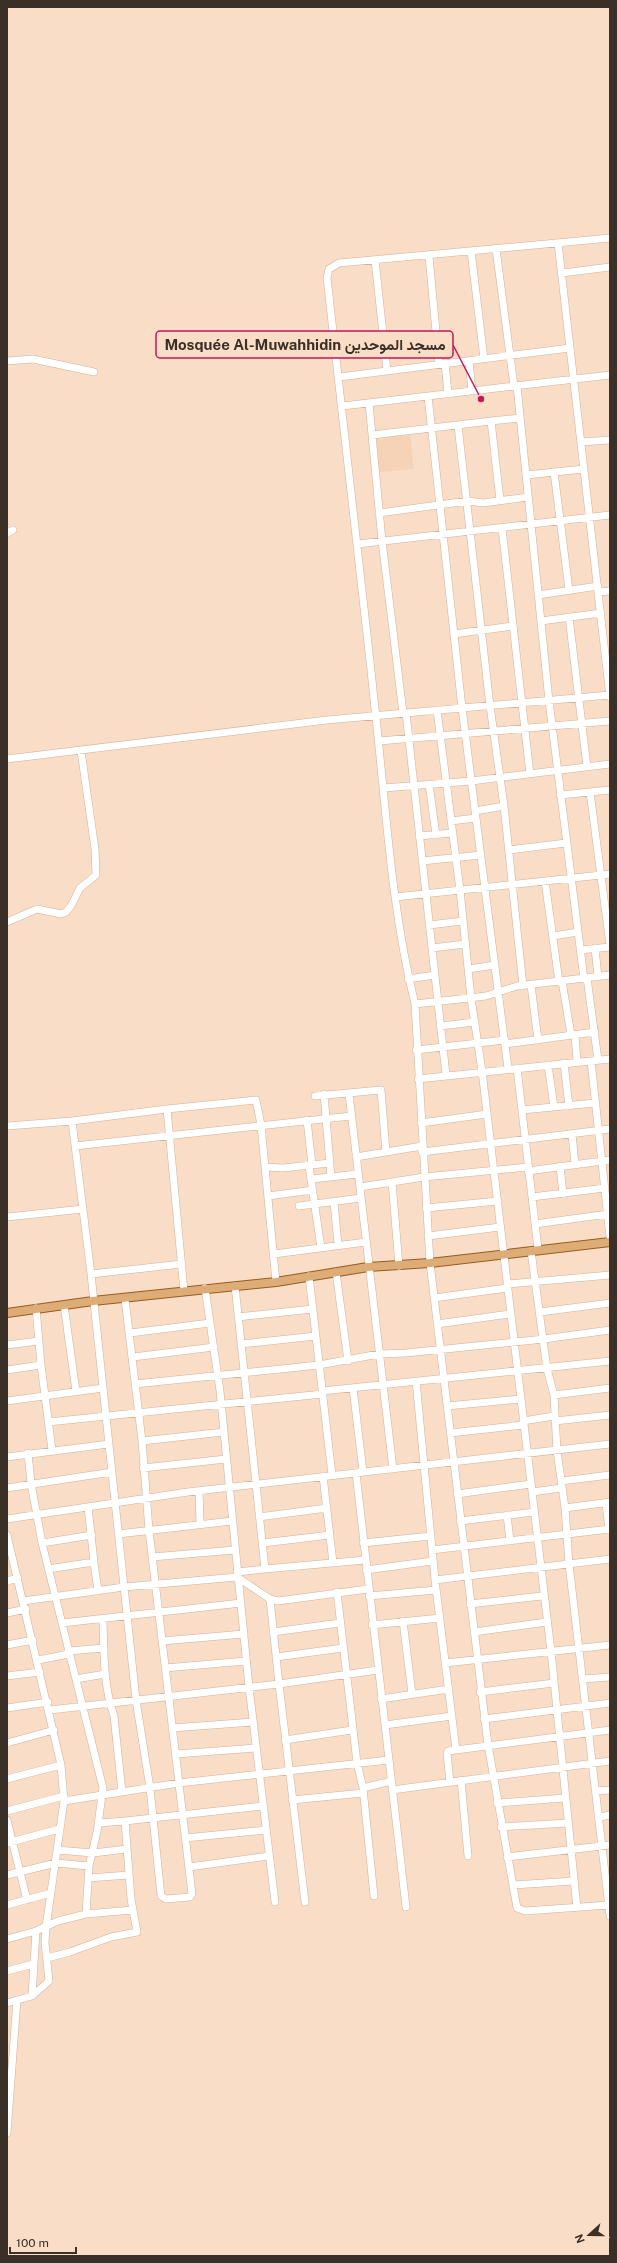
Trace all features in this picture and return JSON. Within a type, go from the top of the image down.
[{"type":"main road","points":[[7,1313],[36,1308],[93,1301],[125,1299],[205,1288],[276,1282],[368,1267],[430,1263],[610,1242]]},
{"type":"street","points":[[609,1901],[577,1908],[521,1910],[517,1906],[492,1776],[476,1659],[430,1263],[420,1123],[414,1004],[408,979],[395,897],[328,272],[332,266],[339,263],[429,256],[610,238]]},
{"type":"street","points":[[7,759],[81,751],[183,736],[404,713],[610,695],[608,655],[598,589],[558,244]]},
{"type":"street","points":[[496,249],[520,418],[549,701],[570,879],[580,950],[595,1032],[595,1103],[607,1191],[610,1237]]},
{"type":"street","points":[[472,251],[484,359]]},
{"type":"street","points":[[429,256],[442,364],[448,394]]},
{"type":"street","points":[[375,260],[386,371]]},
{"type":"street","points":[[562,273],[610,267]]},
{"type":"street","points":[[339,377],[570,348]]},
{"type":"street","points":[[7,361],[33,359],[94,372]]},
{"type":"street","points":[[469,361],[472,391]]},
{"type":"street","points":[[342,406],[610,375]]},
{"type":"street","points":[[428,396],[465,734],[496,965],[508,1069]]},
{"type":"street","points":[[369,403],[382,541],[408,739],[446,1075]]},
{"type":"street","points":[[372,435],[520,418]]},
{"type":"street","points":[[491,421],[500,500]]},
{"type":"street","points":[[458,426],[468,501],[490,706],[501,778],[523,986]]},
{"type":"street","points":[[581,442],[610,440]]},
{"type":"street","points":[[526,475],[584,469]]},
{"type":"street","points":[[554,472],[559,521],[569,590]]},
{"type":"street","points":[[379,513],[440,504],[468,501],[483,503],[528,497]]},
{"type":"street","points":[[358,544],[610,515]]},
{"type":"street","points":[[502,528],[530,774]]},
{"type":"street","points":[[538,594],[569,590],[610,590]]},
{"type":"street","points":[[541,621],[601,613]]},
{"type":"street","points":[[569,617],[587,767]]},
{"type":"street","points":[[454,634],[513,626]]},
{"type":"street","points":[[437,710],[460,890],[471,998],[482,1071],[498,1201],[532,1492],[542,1596],[551,1651],[561,1767],[577,1908]]},
{"type":"street","points":[[379,741],[610,721]]},
{"type":"street","points":[[7,922],[37,909],[62,914],[66,912],[72,906],[80,888],[96,875],[95,849],[81,751]]},
{"type":"street","points":[[384,788],[501,778],[610,764]]},
{"type":"street","points":[[429,784],[436,835]]},
{"type":"street","points":[[560,795],[610,790]]},
{"type":"street","points":[[580,950],[610,946],[590,792]]},
{"type":"street","points":[[451,821],[504,806]]},
{"type":"street","points":[[419,836],[452,834]]},
{"type":"street","points":[[509,850],[566,843]]},
{"type":"street","points":[[422,861],[481,855]]},
{"type":"street","points":[[395,897],[610,874]]},
{"type":"street","points":[[545,881],[560,981],[573,1035],[577,1062]]},
{"type":"street","points":[[429,925],[463,921]]},
{"type":"street","points":[[553,936],[578,932]]},
{"type":"street","points":[[432,948],[465,944]]},
{"type":"street","points":[[595,948],[598,976]]},
{"type":"street","points":[[468,969],[496,965]]},
{"type":"street","points":[[408,979],[434,975]]},
{"type":"street","points":[[414,1004],[471,998],[523,986],[610,975]]},
{"type":"street","points":[[531,985],[538,1040]]},
{"type":"street","points":[[440,1026],[474,1022]]},
{"type":"street","points":[[416,1050],[478,1043],[538,1040],[595,1032]]},
{"type":"street","points":[[418,1079],[482,1071],[610,1059]]},
{"type":"street","points":[[564,1063],[569,1106]]},
{"type":"street","points":[[548,1065],[554,1107]]},
{"type":"street","points":[[517,1068],[532,1197],[535,1281],[547,1369],[554,1394],[557,1451],[565,1508],[578,1648],[592,1763],[606,1845],[610,1916]]},
{"type":"street","points":[[315,1096],[381,1090],[386,1152]]},
{"type":"street","points":[[324,1094],[331,1177]]},
{"type":"street","points":[[349,1094],[392,1469]]},
{"type":"street","points":[[7,1126],[72,1120],[253,1098],[258,1103],[261,1125],[276,1282]]},
{"type":"street","points":[[522,1110],[595,1103]]},
{"type":"street","points":[[167,1109],[184,1291]]},
{"type":"street","points":[[420,1123],[487,1114]]},
{"type":"street","points":[[75,1146],[351,1116]]},
{"type":"street","points":[[72,1120],[91,1274],[124,1587],[129,1616],[136,1700],[150,1788],[163,1899],[192,1896],[162,1642],[160,1612],[155,1584],[143,1468],[142,1441],[125,1299]]},
{"type":"street","points":[[307,1120],[311,1179],[321,1248]]},
{"type":"street","points":[[356,1156],[386,1152],[491,1144],[610,1129]]},
{"type":"street","points":[[572,1134],[575,1164]]},
{"type":"street","points":[[360,1187],[424,1177],[494,1170],[528,1169],[610,1160]]},
{"type":"street","points":[[265,1167],[311,1166],[330,1163]]},
{"type":"street","points":[[560,1166],[563,1194]]},
{"type":"street","points":[[311,1179],[358,1174]]},
{"type":"street","points":[[392,1182],[399,1266]]},
{"type":"street","points":[[268,1196],[313,1190]]},
{"type":"street","points":[[532,1197],[607,1191]]},
{"type":"street","points":[[299,1206],[361,1198]]},
{"type":"street","points":[[426,1208],[498,1201]]},
{"type":"street","points":[[334,1202],[338,1245]]},
{"type":"street","points":[[7,1217],[83,1209]]},
{"type":"street","points":[[534,1224],[608,1214]]},
{"type":"street","points":[[428,1236],[500,1227]]},
{"type":"street","points":[[274,1254],[366,1242]]},
{"type":"street","points":[[91,1274],[182,1264]]},
{"type":"street","points":[[336,1272],[348,1361]]},
{"type":"street","points":[[434,1298],[535,1281],[610,1275]]},
{"type":"street","points":[[309,1276],[332,1475]]},
{"type":"street","points":[[235,1286],[249,1401],[265,1569]]},
{"type":"street","points":[[205,1288],[218,1375],[246,1661],[275,1902]]},
{"type":"street","points":[[540,1312],[610,1303]]},
{"type":"street","points":[[64,1305],[76,1392]]},
{"type":"street","points":[[36,1308],[41,1365],[52,1450]]},
{"type":"street","points":[[238,1317],[313,1309]]},
{"type":"street","points":[[437,1324],[510,1314]]},
{"type":"street","points":[[130,1333],[210,1323]]},
{"type":"street","points":[[135,1384],[319,1365],[348,1361],[378,1354],[544,1339],[610,1330]]},
{"type":"street","points":[[241,1344],[316,1336]]},
{"type":"street","points":[[7,1345],[39,1341]]},
{"type":"street","points":[[132,1357],[214,1347]]},
{"type":"street","points":[[48,1422],[249,1401],[383,1384],[547,1369],[610,1361]]},
{"type":"street","points":[[7,1370],[41,1365]]},
{"type":"street","points":[[416,1381],[425,1465],[430,1536],[456,1750]]},
{"type":"street","points":[[7,1401],[103,1388]]},
{"type":"street","points":[[353,1388],[368,1593],[406,1906]]},
{"type":"street","points":[[554,1394],[610,1388]]},
{"type":"street","points":[[447,1406],[520,1399]]},
{"type":"street","points":[[450,1434],[555,1419],[610,1415]]},
{"type":"street","points":[[142,1441],[224,1432]]},
{"type":"street","points":[[7,1457],[28,1453],[109,1444]]},
{"type":"street","points":[[7,1519],[115,1502],[228,1487],[527,1455],[610,1444]]},
{"type":"street","points":[[28,1453],[31,1483],[42,1543],[103,1788],[99,1823],[89,1866],[86,1914]]},
{"type":"street","points":[[143,1468],[226,1459]]},
{"type":"street","points":[[7,1488],[31,1483],[112,1472]]},
{"type":"street","points":[[532,1492],[610,1475]]},
{"type":"street","points":[[324,1476],[333,1563]]},
{"type":"street","points":[[457,1494],[531,1484]]},
{"type":"street","points":[[199,1491],[200,1524]]},
{"type":"street","points":[[432,1550],[609,1529],[608,1502],[565,1508]]},
{"type":"street","points":[[88,1507],[98,1591]]},
{"type":"street","points":[[259,1517],[327,1508]]},
{"type":"street","points":[[460,1521],[534,1512]]},
{"type":"street","points":[[507,1516],[510,1541]]},
{"type":"street","points":[[118,1534],[232,1521]]},
{"type":"street","points":[[7,1535],[9,1549],[26,1609],[50,1710],[61,1765],[64,1798],[46,1927],[49,1981],[32,1996],[7,2003]]},
{"type":"street","points":[[42,1543],[92,1535]]},
{"type":"street","points":[[263,1543],[330,1535]]},
{"type":"street","points":[[364,1543],[430,1536]]},
{"type":"street","points":[[152,1557],[234,1550]]},
{"type":"street","points":[[435,1580],[610,1559]]},
{"type":"street","points":[[23,1601],[124,1587],[237,1574],[265,1569],[365,1560]]},
{"type":"street","points":[[366,1570],[433,1561]]},
{"type":"street","points":[[48,1569],[94,1563]]},
{"type":"street","points":[[237,1574],[270,1600],[284,1601],[337,1592],[368,1593],[436,1590]]},
{"type":"street","points":[[7,1580],[18,1578]]},
{"type":"street","points":[[337,1592],[345,1674],[357,1763],[363,1791],[374,1896]]},
{"type":"street","points":[[470,1604],[542,1596]]},
{"type":"street","points":[[270,1600],[288,1770],[305,1902]]},
{"type":"street","points":[[62,1623],[241,1603]]},
{"type":"street","points":[[7,1613],[26,1609]]},
{"type":"street","points":[[372,1624],[440,1618]]},
{"type":"street","points":[[103,1619],[105,1674],[110,1704],[114,1716],[122,1792]]},
{"type":"street","points":[[403,1621],[412,1694]]},
{"type":"street","points":[[474,1632],[547,1622]]},
{"type":"street","points":[[273,1632],[340,1623]]},
{"type":"street","points":[[162,1642],[244,1634]]},
{"type":"street","points":[[7,1644],[33,1640]]},
{"type":"street","points":[[445,1663],[610,1645]]},
{"type":"street","points":[[38,1660],[69,1653],[104,1648]]},
{"type":"street","points":[[276,1657],[342,1648]]},
{"type":"street","points":[[165,1668],[246,1661]]},
{"type":"street","points":[[50,1710],[279,1684],[378,1670]]},
{"type":"street","points":[[7,1676],[40,1672]]},
{"type":"street","points":[[76,1680],[105,1674]]},
{"type":"street","points":[[582,1679],[610,1677]]},
{"type":"street","points":[[480,1692],[554,1683]]},
{"type":"street","points":[[381,1699],[449,1689]]},
{"type":"street","points":[[7,1708],[48,1702]]},
{"type":"street","points":[[484,1719],[610,1703]]},
{"type":"street","points":[[385,1725],[452,1716]]},
{"type":"street","points":[[172,1728],[253,1722]]},
{"type":"street","points":[[7,1744],[54,1730]]},
{"type":"street","points":[[285,1740],[352,1730]]},
{"type":"street","points":[[450,1782],[448,1751],[610,1730]]},
{"type":"street","points":[[176,1754],[256,1748]]},
{"type":"street","points":[[7,1811],[64,1798],[102,1795],[179,1783],[260,1775],[288,1770],[389,1760]]},
{"type":"street","points":[[392,1790],[610,1761]]},
{"type":"street","points":[[7,1779],[61,1765]]},
{"type":"street","points":[[461,1780],[468,1856]]},
{"type":"street","points":[[292,1800],[363,1791],[391,1781]]},
{"type":"street","points":[[596,1791],[610,1790]]},
{"type":"street","points":[[497,1803],[565,1798]]},
{"type":"street","points":[[99,1823],[263,1806]]},
{"type":"street","points":[[600,1816],[610,1816]]},
{"type":"street","points":[[7,1820],[10,1842],[20,1871],[27,1900]]},
{"type":"street","points":[[47,1958],[70,1952],[111,1937],[136,1932],[138,1930],[133,1910],[124,1821]]},
{"type":"street","points":[[501,1827],[568,1822]]},
{"type":"street","points":[[10,1842],[59,1828]]},
{"type":"street","points":[[185,1838],[266,1830]]},
{"type":"street","points":[[507,1857],[606,1845]]},
{"type":"street","points":[[57,1850],[92,1853],[127,1849]]},
{"type":"street","points":[[189,1867],[269,1856]]},
{"type":"street","points":[[7,1875],[56,1863],[89,1866]]},
{"type":"street","points":[[88,1878],[129,1875]]},
{"type":"street","points":[[513,1885],[574,1880]]},
{"type":"street","points":[[7,1905],[51,1893]]},
{"type":"street","points":[[7,1939],[36,1931],[67,1918],[86,1914],[133,1910]]},
{"type":"street","points":[[32,1996],[32,1964],[36,1931]]},
{"type":"street","points":[[7,1971],[32,1964]]},
{"type":"street","points":[[7,2133],[11,2057],[15,2033],[17,2000]]},
{"type":"street","points":[[7,2036],[15,2033]]},
{"type":"shaded area","points":[[410,435],[414,469],[379,472],[376,439]]},
{"type":"place","name":"Mosquée Al-Muwahhidin مسجد الموحدين","points":[[481,399]]}]
